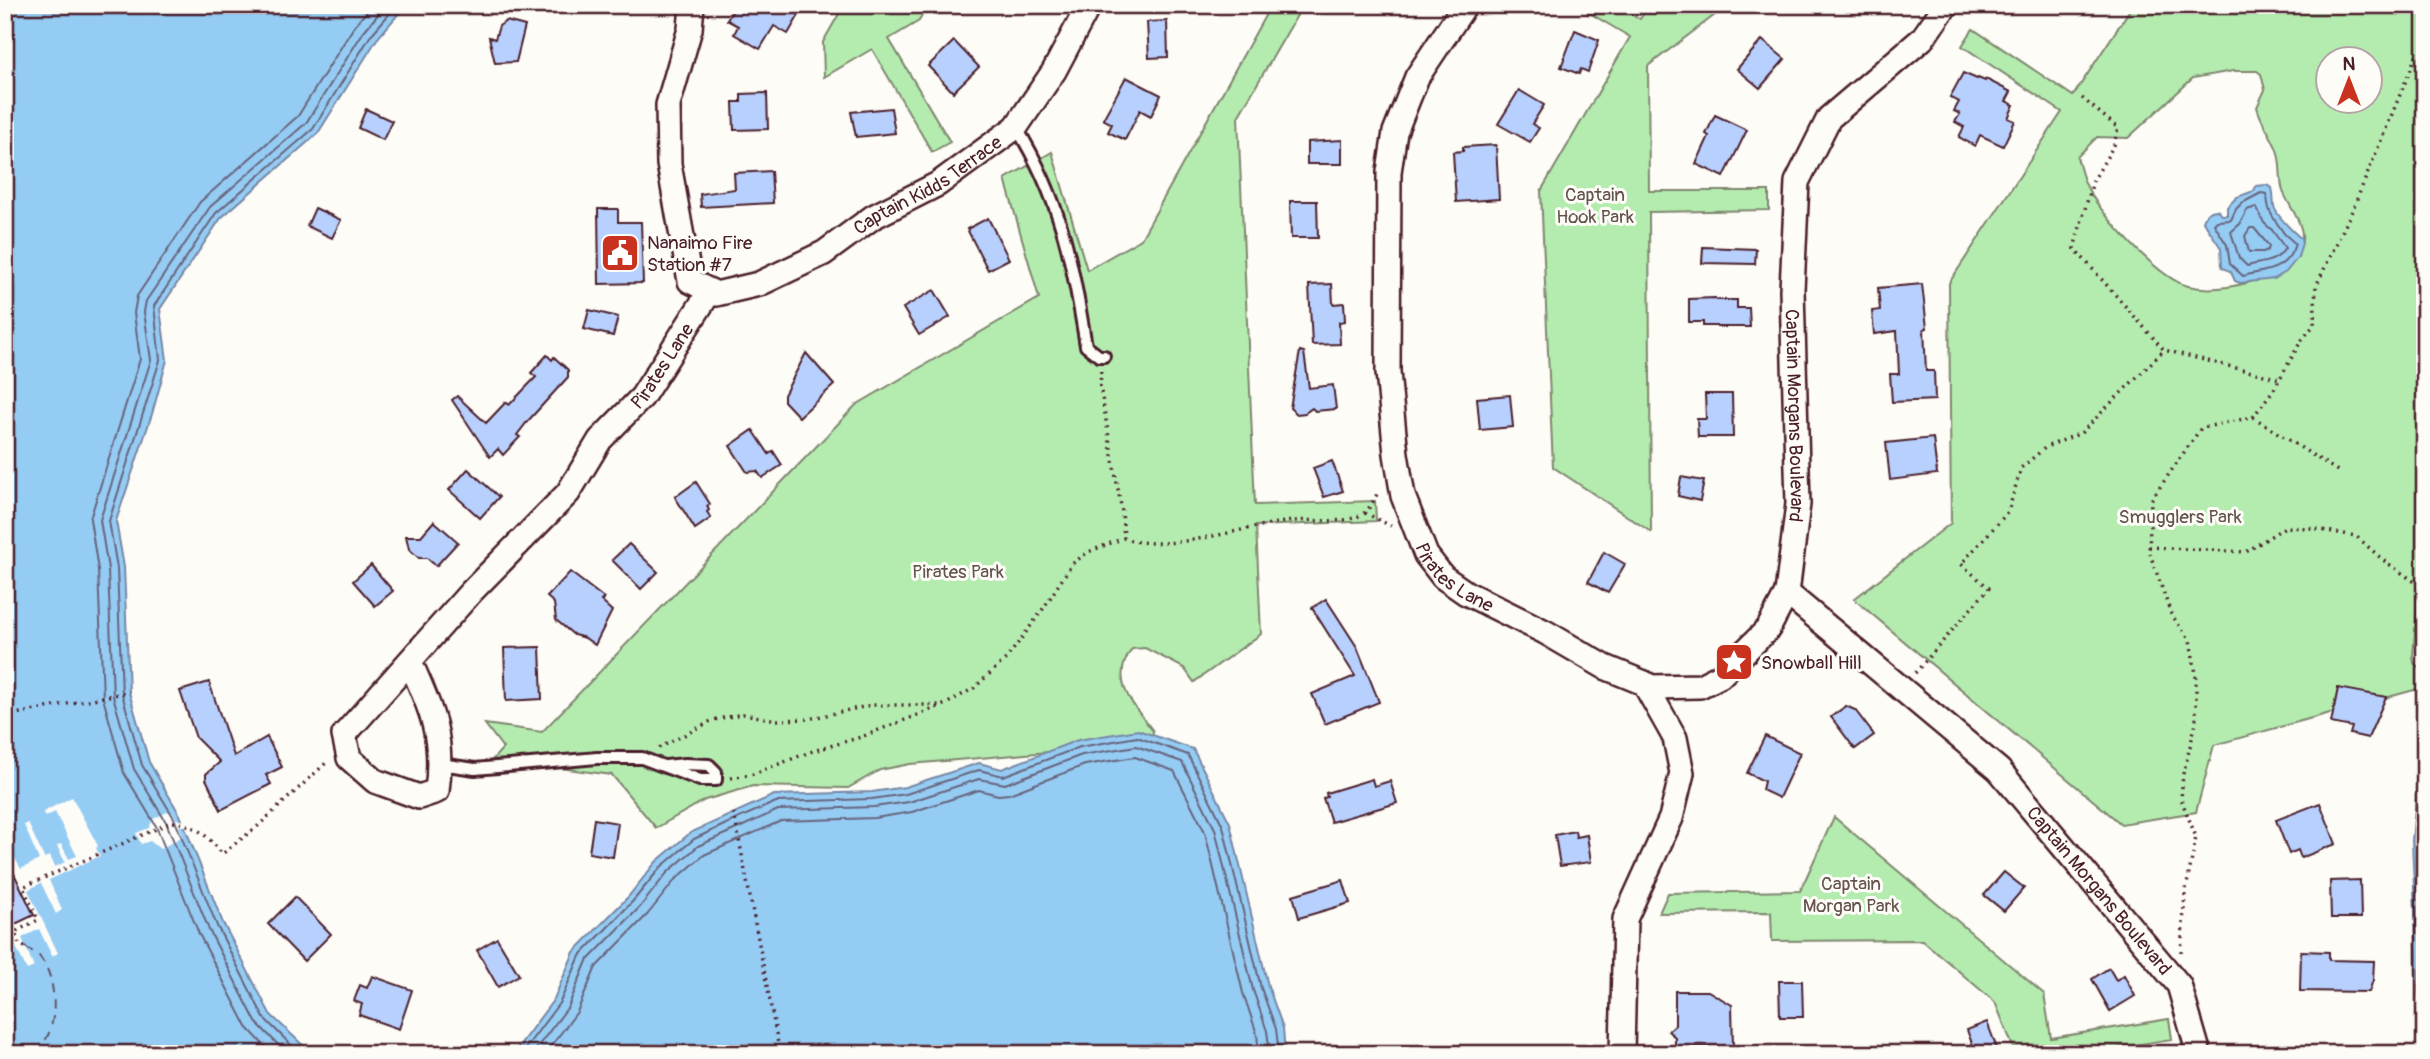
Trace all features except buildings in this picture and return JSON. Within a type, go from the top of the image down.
[{"type":"street","points":[[692,5],[690,29],[668,105],[669,164],[690,282],[710,291]]},
{"type":"street","name":"Captain Kidds Terrace","points":[[710,291],[716,294],[759,284],[824,253],[873,217],[938,184],[1016,127],[1054,71],[1089,5]]},
{"type":"street","name":"Pirates Lane","points":[[1465,5],[1417,77],[1395,132],[1389,185],[1388,372],[1403,496],[1426,555],[1443,577],[1466,593],[1545,632],[1605,667],[1651,687],[1700,686],[1720,676],[1768,629],[1787,593]]},
{"type":"street","name":"Captain Morgans Boulevard","points":[[1946,5],[1922,39],[1829,118],[1797,182],[1792,290],[1798,504],[1787,593],[1999,770],[2179,985],[2199,1054]]},
{"type":"street","name":"Pirates Lane","points":[[346,743],[344,735],[471,592],[568,493],[600,440],[642,397],[710,291]]},
{"type":"street","points":[[346,743],[349,758],[376,780],[419,797],[437,791],[440,764],[434,720],[410,662]]},
{"type":"street","points":[[1622,1054],[1625,919],[1671,818],[1682,773],[1675,738],[1644,683]]},
{"type":"lane","points":[[1016,127],[1031,151],[1058,211],[1070,251],[1086,346],[1101,356]]},
{"type":"lane","points":[[440,764],[475,769],[597,758],[642,758],[700,780],[716,780]]},
{"type":"path","points":[[2179,985],[2185,895],[2196,836],[2181,799],[2183,774],[2196,723],[2196,674],[2190,640],[2171,614],[2149,547],[2151,500],[2201,428],[2253,417],[2314,325],[2316,286],[2352,211],[2416,56],[2425,51]]},
{"type":"path","points":[[2082,98],[2118,128],[2114,145],[2093,181],[2074,248],[2164,349],[2280,379]]},
{"type":"path","points":[[1902,688],[1989,588],[1961,564],[2008,512],[2021,468],[2046,447],[2081,433],[2164,349]]},
{"type":"path","points":[[1101,356],[1100,386],[1124,538]]},
{"type":"path","points":[[2253,417],[2339,472]]},
{"type":"path","points":[[716,780],[752,774],[813,751],[861,737],[946,704],[974,688],[1007,658],[1072,564],[1088,552],[1124,538],[1132,541],[1163,542],[1295,521],[1344,520],[1365,513],[1397,462]]},
{"type":"path","points":[[2149,547],[2246,552],[2285,527],[2310,528],[2356,536],[2383,560],[2425,589]]},
{"type":"path","points":[[5,716],[129,692]]},
{"type":"path","points":[[642,758],[713,720],[743,714],[777,720],[808,719],[872,705],[946,704]]},
{"type":"path","points":[[25,947],[19,944],[15,932],[38,920],[23,887],[172,822],[186,823],[207,835],[222,854],[258,826],[346,743]]},
{"type":"path","points":[[734,813],[780,1054]]},
{"type":"green space","points":[[844,5],[928,5],[919,21],[889,39],[950,142],[932,152],[872,49],[824,77],[823,42]]},
{"type":"green space","name":"Pirates Park","points":[[1271,5],[1303,5],[1238,117],[1255,505],[1375,501],[1376,521],[1256,526],[1261,634],[1194,682],[1184,668],[1145,648],[1132,649],[1125,661],[1122,672],[1126,692],[1153,731],[1151,743],[910,764],[880,770],[848,788],[753,786],[705,800],[656,828],[612,775],[493,759],[503,748],[485,724],[542,732],[856,405],[1039,298],[1005,179],[1052,152],[1087,270],[1141,239]]},
{"type":"green space","name":"Captain Hook Park","points":[[1576,5],[1616,5],[1640,19],[1649,5],[1728,5],[1648,66],[1649,191],[1769,191],[1769,210],[1649,212],[1651,532],[1553,467],[1541,191],[1630,37]]},
{"type":"green space","name":"Smugglers Park","points":[[2133,5],[2425,5],[2425,550],[2413,656],[2414,663],[2423,672],[2425,687],[2214,745],[2196,812],[2121,824],[1854,599],[1951,523],[1949,283],[2062,112],[1962,46],[1973,29],[2073,96]],"holes":[[[2233,71],[2257,71],[2261,74],[2265,90],[2257,107],[2277,150],[2283,191],[2298,221],[2302,240],[2293,258],[2266,276],[2228,287],[2188,286],[2176,281],[2147,259],[2104,213],[2087,187],[2077,157],[2097,137],[2128,138],[2193,78]]]},
{"type":"green space","name":"Captain Morgan Park","points":[[1834,817],[2044,994],[2051,1038],[2169,1019],[2172,1039],[2080,1054],[2016,1054],[1995,1002],[1922,940],[1772,941],[1771,912],[1659,913],[1668,893],[1800,891]]},
{"type":"water","points":[[5,5],[406,5],[377,39],[318,133],[221,218],[160,309],[167,360],[116,521],[124,567],[129,692],[149,762],[180,815],[223,923],[270,1014],[312,1054],[5,1054]]},
{"type":"water","points":[[2266,185],[2272,188],[2278,214],[2301,238],[2302,243],[2298,257],[2286,272],[2274,279],[2240,283],[2235,281],[2231,272],[2222,267],[2221,248],[2203,221],[2206,214],[2212,211],[2217,210],[2222,215],[2227,215],[2227,207],[2237,197],[2254,191],[2256,186]]},
{"type":"water","points":[[2425,708],[2425,1054],[2421,1054],[2412,840]]},
{"type":"water","points":[[1138,730],[1193,749],[1230,823],[1268,986],[1283,1028],[1285,1054],[513,1054],[554,999],[574,952],[628,897],[656,862],[690,833],[774,795],[872,792],[905,787],[979,763],[1002,769],[1078,740]]},
{"type":"pier","points":[[72,797],[98,846],[96,848],[100,856],[49,880],[62,910],[56,914],[41,883],[28,890],[58,953],[52,956],[39,929],[22,938],[34,967],[27,970],[13,941],[5,944],[5,841],[21,869],[39,860],[24,825],[28,823],[44,858],[50,856],[55,867],[65,862],[57,846],[61,844],[69,859],[77,856],[55,812],[45,817],[43,812]]},
{"type":"pier","points":[[169,811],[176,819],[186,821],[187,826],[179,826],[183,836],[160,849],[150,841],[141,844],[136,833],[149,828],[153,819]]},
{"type":"ferry route","points":[[25,947],[39,956],[52,983],[54,1006],[51,1027],[36,1054]]},
{"type":"place","name":"Nanaimo Fire Station #7","points":[[620,253]]},
{"type":"place","name":"Snowball Hill","points":[[1734,662]]}]
